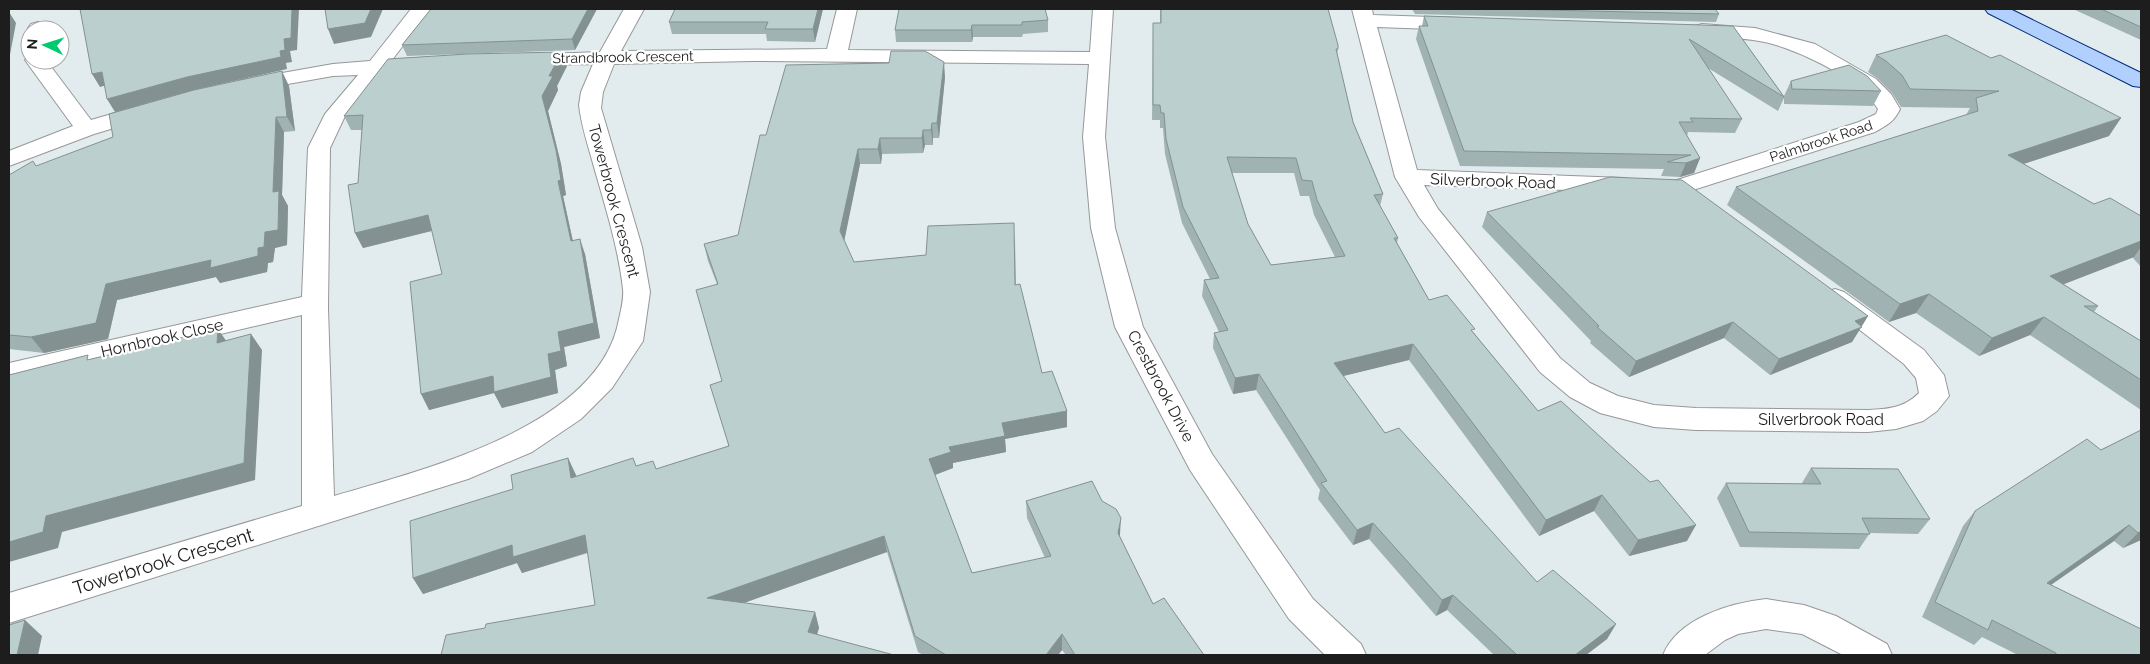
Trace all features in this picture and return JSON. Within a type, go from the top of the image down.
[{"type":"main road","points":[[1995,9],[2141,81]]},
{"type":"street","points":[[318,514],[315,303],[319,148],[324,130],[336,111],[375,67],[421,9]]},
{"type":"street","name":"Towerbrook Crescent","points":[[9,608],[458,471],[521,444],[571,411],[602,381],[629,341],[638,292],[629,246],[593,122],[590,103],[596,82],[634,9]]},
{"type":"street","points":[[836,56],[847,9]]},
{"type":"street","name":"Crestbrook Drive","points":[[1102,9],[1094,137],[1102,228],[1129,327],[1201,462],[1301,609],[1348,655]]},
{"type":"street","points":[[1364,15],[1482,24]]},
{"type":"street","name":"Silverbrook Road","points":[[1364,15],[1407,178],[1428,212],[1550,366],[1580,390],[1610,405],[1654,416],[1696,419],[1868,421],[1895,419],[1923,410],[1934,396],[1930,375],[1914,357],[1816,283]]},
{"type":"street","name":"Palmbrook Road","points":[[1662,186],[1867,128],[1885,118],[1890,109],[1868,84],[1808,48],[1755,34],[1687,30]]},
{"type":"street","name":"Strandbrook Crescent","points":[[506,59],[836,56],[1100,58]]},
{"type":"street","points":[[227,91],[298,75],[440,62]]},
{"type":"street","points":[[42,70],[86,130]]},
{"type":"street","points":[[9,160],[86,130],[164,107]]},
{"type":"street","name":"Silverbrook Road","points":[[1407,178],[1662,186]]},
{"type":"street","points":[[1662,186],[1706,203]]},
{"type":"street","name":"Hornbrook Close","points":[[9,373],[315,303]]},
{"type":"street","points":[[1681,655],[1692,643],[1720,626],[1746,615],[1773,614],[1824,627],[1874,655]]},
{"type":"building","points":[[80,9],[292,9],[291,38],[284,39],[285,50],[280,51],[281,57],[187,77],[107,99],[102,72],[92,74]]},
{"type":"building","points":[[325,9],[371,9],[365,23],[328,29]]},
{"type":"building","points":[[431,9],[588,9],[572,39],[402,45]]},
{"type":"building","points":[[675,9],[818,9],[813,29],[765,29],[768,22],[669,22]]},
{"type":"building","points":[[899,9],[1045,9],[1048,20],[1022,22],[1022,25],[972,25],[971,30],[895,30]]},
{"type":"building","points":[[1161,9],[1328,9],[1338,45],[1338,49],[1336,49],[1353,122],[1383,194],[1374,195],[1398,238],[1394,238],[1429,300],[1447,295],[1475,329],[1471,330],[1538,411],[1561,401],[1650,482],[1658,480],[1696,525],[1638,540],[1602,495],[1546,520],[1413,344],[1334,363],[1385,433],[1399,428],[1537,582],[1553,570],[1616,624],[1575,655],[1517,655],[1453,595],[1442,600],[1373,523],[1357,530],[1321,483],[1327,481],[1259,374],[1235,378],[1214,333],[1228,330],[1204,280],[1219,278],[1183,207],[1166,139],[1164,113],[1161,113],[1160,105],[1153,105],[1153,23],[1161,23]],"holes":[[[1227,157],[1296,158],[1302,180],[1312,181],[1317,200],[1345,256],[1271,265],[1248,224]]]},
{"type":"building","points":[[1501,9],[1715,9],[1719,14]]},
{"type":"building","points":[[2101,9],[2141,9],[2141,27]]},
{"type":"building","points":[[1424,16],[1733,26],[1784,97],[1689,39],[1742,119],[1690,118],[1693,122],[1679,122],[1700,158],[1686,163],[1667,162],[1691,155],[1464,151],[1419,26],[1428,26]]},
{"type":"building","points":[[1946,35],[1991,58],[2000,55],[2121,118],[2008,155],[2094,204],[2110,198],[2141,216],[2141,241],[2050,276],[2098,306],[2084,306],[2141,341],[2141,380],[2044,317],[1992,338],[1929,294],[1900,304],[1736,187],[1978,111],[1976,98],[1999,91],[1910,89],[1902,75],[1876,55]]},
{"type":"building","points":[[891,51],[925,51],[944,62],[937,123],[932,123],[931,130],[923,130],[922,138],[880,138],[878,149],[858,149],[840,231],[854,262],[926,255],[928,226],[1014,223],[1015,285],[1020,284],[1042,373],[1052,371],[1067,411],[1002,423],[1005,436],[949,447],[951,452],[929,459],[972,573],[1051,556],[1026,501],[1092,481],[1102,501],[1116,509],[1121,518],[1118,533],[1153,604],[1164,598],[1204,655],[1075,655],[1062,634],[1046,655],[946,655],[915,636],[884,536],[707,598],[815,612],[808,632],[894,655],[441,655],[446,635],[485,628],[486,624],[595,605],[585,535],[513,557],[512,545],[413,578],[410,521],[513,489],[511,475],[568,458],[571,478],[633,458],[636,466],[653,461],[656,469],[729,446],[710,385],[722,381],[696,290],[718,284],[704,244],[738,235],[760,135],[766,135],[786,65],[889,63]]},
{"type":"building","points":[[562,52],[549,76],[553,76],[542,96],[556,150],[561,180],[558,181],[571,241],[580,239],[594,323],[558,332],[561,351],[548,354],[551,377],[494,392],[493,376],[421,394],[410,282],[442,274],[428,215],[355,233],[348,185],[358,183],[363,115],[344,116],[388,59],[467,54]]},
{"type":"building","points":[[1849,65],[1867,76],[1881,91],[1792,89],[1791,81]]},
{"type":"building","points":[[282,71],[287,117],[276,117],[273,192],[279,191],[278,230],[265,232],[264,247],[258,248],[258,256],[210,268],[211,260],[106,284],[96,323],[31,337],[9,335],[9,175],[33,161],[36,166],[113,137],[109,114],[194,90]]},
{"type":"building","points":[[1610,177],[1682,180],[1868,316],[1855,321],[1862,327],[1779,359],[1733,322],[1636,361],[1597,327],[1599,326],[1487,212]]},
{"type":"building","points":[[218,329],[217,343],[251,334],[244,463],[46,516],[43,532],[9,542],[9,375],[88,355],[87,360]]},
{"type":"building","points":[[2141,430],[2141,531],[2138,533],[2129,525],[2047,583],[2141,629],[2141,655],[2056,655],[2056,653],[1992,620],[1988,630],[1935,602],[1975,511],[2087,439],[2101,450]]},
{"type":"building","points":[[1811,468],[1898,469],[1930,519],[1862,518],[1870,534],[1749,532],[1726,483],[1821,484]]},
{"type":"building","points":[[25,620],[17,655],[9,655],[9,625]]}]
